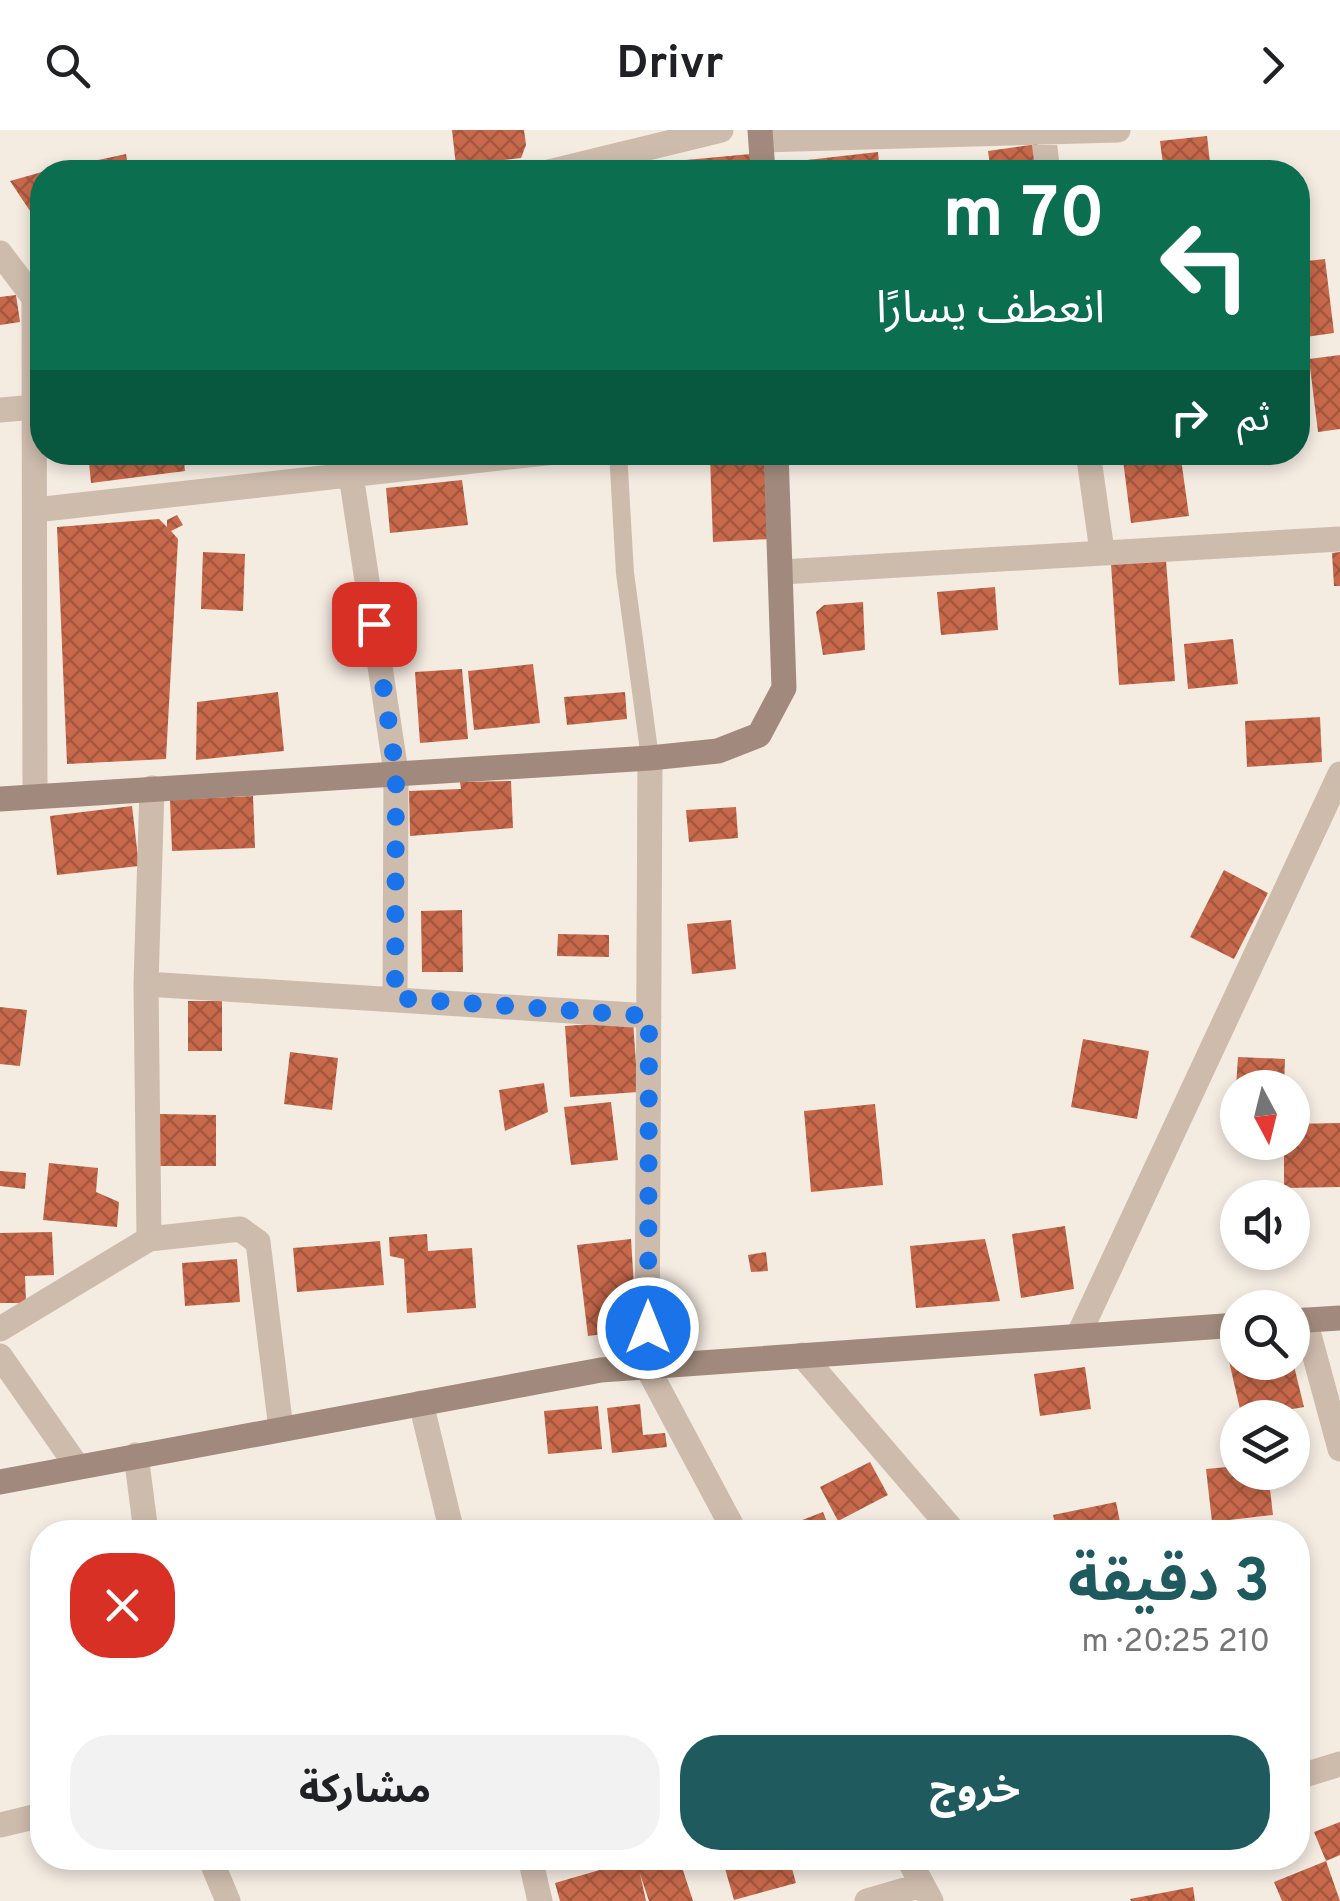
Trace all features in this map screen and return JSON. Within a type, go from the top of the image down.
[{"type":"street","points":[[598,160],[721,130]]},
{"type":"street","points":[[762,160],[760,135],[1118,130]]},
{"type":"street","points":[[1043,133],[1046,160]]},
{"type":"street","points":[[0,253],[30,288]]},
{"type":"street","points":[[0,410],[30,407]]},
{"type":"street","points":[[35,465],[35,796]]},
{"type":"street","points":[[35,510],[352,475],[403,465]]},
{"type":"street","points":[[0,799],[650,758],[718,750],[758,736],[784,688],[777,465]]},
{"type":"street","points":[[1090,465],[1102,551]]},
{"type":"street","points":[[352,475],[396,772],[395,998]]},
{"type":"street","points":[[782,572],[1340,539]]},
{"type":"street","points":[[650,758],[647,1367],[729,1520]]},
{"type":"street","points":[[1078,1336],[1340,774]]},
{"type":"street","points":[[150,1239],[146,984],[152,788]]},
{"type":"street","points":[[146,984],[649,1016]]},
{"type":"street","points":[[0,1329],[150,1239],[240,1229],[258,1242],[280,1428]]},
{"type":"street","points":[[1310,1319],[1340,1318]]},
{"type":"street","points":[[0,1482],[601,1370],[1220,1326]]},
{"type":"street","points":[[1310,1355],[1340,1449]]},
{"type":"street","points":[[0,1356],[77,1466]]},
{"type":"street","points":[[802,1356],[944,1520]]},
{"type":"street","points":[[421,1403],[449,1520]]},
{"type":"street","points":[[136,1456],[144,1520]]},
{"type":"street","points":[[1310,1773],[1340,1764]]},
{"type":"street","points":[[0,1825],[30,1819]]},
{"type":"street","points":[[215,1870],[228,1901]]},
{"type":"street","points":[[533,1870],[540,1901]]},
{"type":"street","points":[[867,1901],[926,1893],[914,1870]]},
{"type":"lane","points":[[619,465],[625,573],[650,758]]},
{"type":"building","points":[[452,130],[524,130],[526,145],[521,158],[455,160]]},
{"type":"building","points":[[1207,136],[1210,160],[1162,160],[1160,141]]},
{"type":"building","points":[[1037,144],[1039,160],[989,160],[988,151]]},
{"type":"building","points":[[878,152],[879,160],[807,160]]},
{"type":"building","points":[[126,154],[127,160],[98,160]]},
{"type":"building","points":[[751,154],[751,160],[686,160]]},
{"type":"building","points":[[30,175],[30,211],[10,181]]},
{"type":"building","points":[[1325,259],[1334,333],[1310,336],[1310,261]]},
{"type":"building","points":[[16,295],[20,322],[0,325],[0,297]]},
{"type":"building","points":[[1340,355],[1340,429],[1318,432],[1310,359]]},
{"type":"building","points":[[89,465],[184,465],[185,471],[91,483]]},
{"type":"building","points":[[710,465],[768,465],[771,539],[713,542]]},
{"type":"building","points":[[1124,465],[1182,465],[1189,516],[1131,523]]},
{"type":"building","points":[[462,480],[468,525],[390,533],[386,488]]},
{"type":"building","points":[[177,515],[183,525],[171,531],[178,539],[166,759],[67,764],[57,527],[159,519],[167,527],[167,520]]},
{"type":"building","points":[[203,552],[245,554],[243,611],[201,609]]},
{"type":"building","points":[[1340,552],[1340,586],[1334,586],[1332,553]]},
{"type":"building","points":[[1166,560],[1175,681],[1119,685],[1111,564]]},
{"type":"building","points":[[995,587],[998,630],[941,635],[937,592]]},
{"type":"building","points":[[863,602],[865,650],[823,655],[816,612],[824,605]]},
{"type":"building","points":[[1233,639],[1238,684],[1188,689],[1184,644]]},
{"type":"building","points":[[533,664],[540,723],[474,730],[468,671]]},
{"type":"building","points":[[462,669],[468,739],[420,743],[415,672]]},
{"type":"building","points":[[278,692],[284,751],[196,760],[197,702]]},
{"type":"building","points":[[625,692],[627,719],[567,725],[564,697]]},
{"type":"building","points":[[1320,717],[1322,762],[1247,767],[1245,721]]},
{"type":"building","points":[[511,781],[513,828],[410,836],[409,791],[461,789],[460,782]]},
{"type":"building","points":[[253,796],[255,848],[172,851],[170,800]]},
{"type":"building","points":[[132,806],[139,866],[57,875],[50,816]]},
{"type":"building","points":[[736,807],[738,838],[689,842],[686,810]]},
{"type":"building","points":[[1224,870],[1268,893],[1234,959],[1190,937]]},
{"type":"building","points":[[462,910],[463,972],[422,972],[421,911]]},
{"type":"building","points":[[731,920],[736,969],[692,974],[687,924]]},
{"type":"building","points":[[558,934],[609,935],[609,957],[557,956]]},
{"type":"building","points":[[188,1001],[222,1001],[222,1051],[188,1051]]},
{"type":"building","points":[[0,1007],[27,1010],[20,1066],[0,1064]]},
{"type":"building","points":[[633,1021],[638,1092],[570,1097],[565,1026]]},
{"type":"building","points":[[1083,1039],[1149,1051],[1137,1119],[1071,1107]]},
{"type":"building","points":[[290,1052],[338,1058],[332,1110],[284,1104]]},
{"type":"building","points":[[1238,1057],[1285,1059],[1285,1070],[1237,1070]]},
{"type":"building","points":[[544,1083],[548,1112],[505,1131],[499,1090]]},
{"type":"building","points":[[611,1102],[618,1160],[571,1165],[564,1107]]},
{"type":"building","points":[[875,1104],[883,1185],[811,1192],[804,1111]]},
{"type":"building","points":[[160,1114],[216,1115],[216,1166],[160,1166]]},
{"type":"building","points":[[1340,1123],[1340,1187],[1310,1188],[1310,1180],[1284,1180],[1284,1160],[1310,1160],[1310,1124]]},
{"type":"building","points":[[49,1163],[98,1168],[96,1192],[119,1202],[117,1227],[43,1220]]},
{"type":"building","points":[[0,1171],[26,1173],[25,1189],[0,1186]]},
{"type":"building","points":[[1065,1226],[1074,1289],[1021,1298],[1012,1234]]},
{"type":"building","points":[[52,1232],[54,1275],[25,1276],[26,1303],[0,1303],[0,1233]]},
{"type":"building","points":[[427,1234],[428,1251],[472,1248],[476,1308],[407,1313],[404,1259],[390,1256],[389,1237]]},
{"type":"building","points":[[631,1239],[634,1287],[629,1314],[603,1334],[588,1336],[577,1245]]},
{"type":"building","points":[[985,1239],[1000,1301],[916,1308],[910,1246]]},
{"type":"building","points":[[380,1241],[384,1285],[297,1292],[293,1248]]},
{"type":"building","points":[[766,1252],[768,1271],[751,1272],[748,1255]]},
{"type":"building","points":[[237,1259],[240,1302],[185,1306],[182,1263]]},
{"type":"building","points":[[1085,1367],[1091,1409],[1040,1416],[1034,1374]]},
{"type":"building","points":[[1233,1380],[1297,1380],[1302,1400],[1238,1400]]},
{"type":"building","points":[[640,1404],[643,1435],[665,1433],[667,1447],[612,1453],[607,1408]]},
{"type":"building","points":[[598,1406],[602,1449],[548,1454],[544,1411]]},
{"type":"building","points":[[870,1462],[888,1495],[837,1520],[820,1487]]},
{"type":"building","points":[[1220,1468],[1220,1490],[1270,1490],[1273,1515],[1212,1520],[1206,1469]]},
{"type":"building","points":[[1116,1502],[1120,1520],[1054,1520],[1053,1515]]},
{"type":"building","points":[[823,1512],[826,1520],[802,1520]]},
{"type":"building","points":[[1340,1822],[1340,1855],[1326,1861],[1314,1832]]},
{"type":"building","points":[[1326,1861],[1340,1901],[1282,1901],[1274,1882]]},
{"type":"building","points":[[600,1870],[683,1870],[693,1901],[649,1901],[640,1874],[646,1901],[560,1901],[555,1883]]},
{"type":"building","points":[[725,1870],[792,1870],[796,1883],[734,1900]]},
{"type":"building","points":[[1193,1887],[1195,1901],[1130,1899]]},
{"type":"route","points":[[374,624],[396,772],[395,998],[649,1016],[648,1328]]}]
